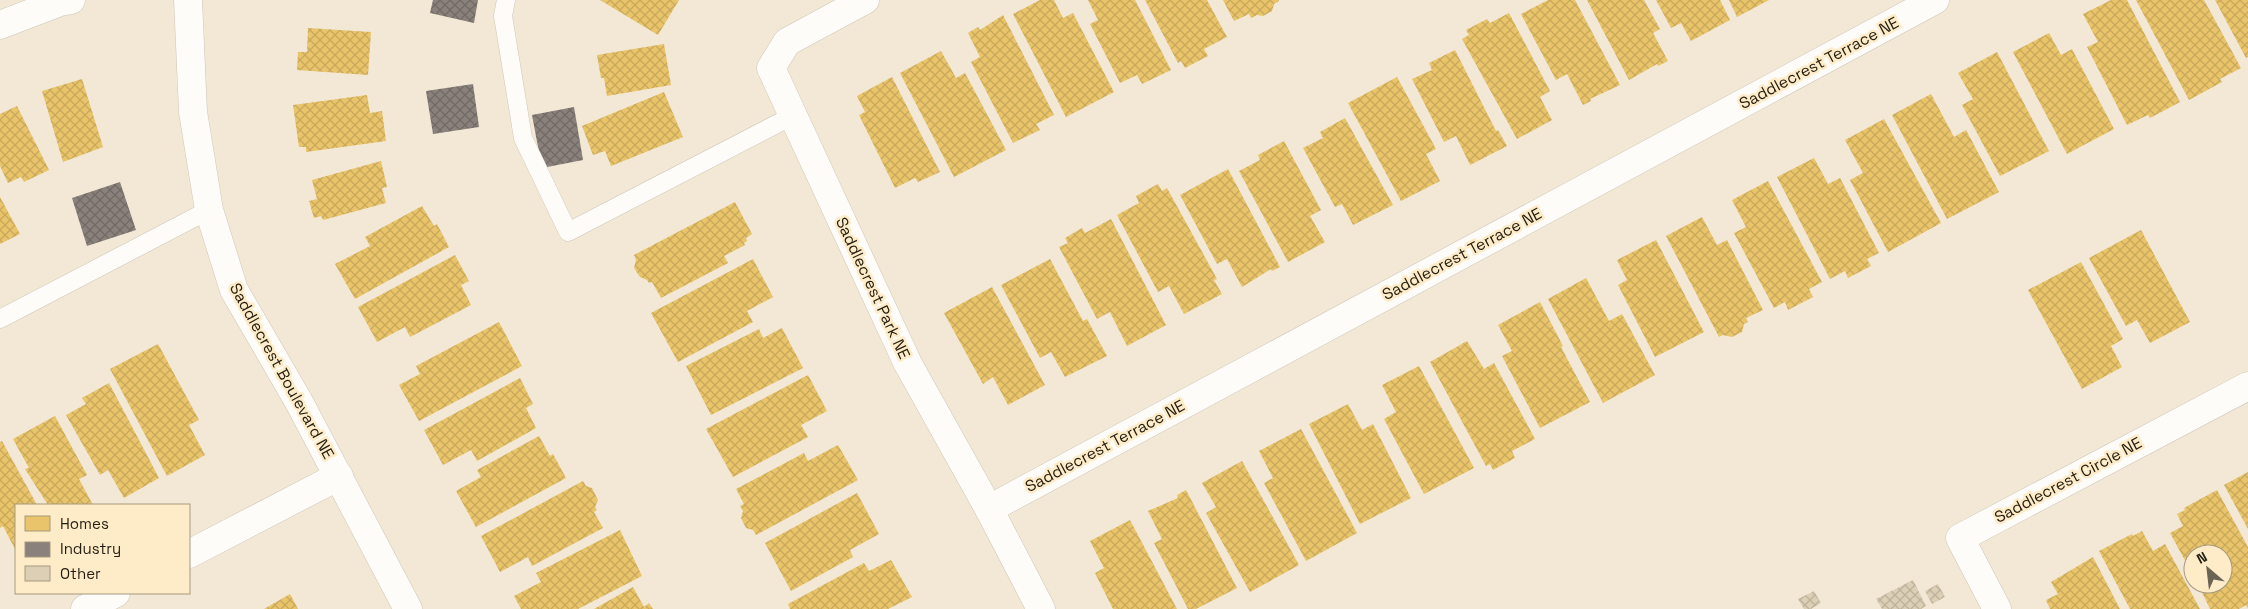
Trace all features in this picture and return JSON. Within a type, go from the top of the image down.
[{"type":"street","points":[[0,25],[60,2],[71,0]]},
{"type":"street","name":"Saddlecrest Boulevard NE","points":[[188,0],[193,112],[209,210],[234,290],[299,402],[408,609]]},
{"type":"street","name":"Saddlecrest Park NE","points":[[865,0],[786,42],[771,68],[908,364],[989,509],[1041,609]]},
{"type":"street","name":"Saddlecrest Terrace NE","points":[[989,509],[1935,0]]},
{"type":"street","name":"Saddlecrest Circle NE","points":[[1997,609],[1960,538],[2248,386]]},
{"type":"street","points":[[190,553],[339,476]]},
{"type":"street","points":[[86,609],[114,594]]},
{"type":"lane","points":[[506,0],[503,16],[523,138],[568,232],[794,115]]},
{"type":"lane","points":[[0,319],[209,210]]},
{"type":"building: Homes","points":[[600,0],[679,0],[658,35]]},
{"type":"building: Homes","points":[[1040,0],[1054,0],[1063,18],[1073,13],[1114,92],[1066,117],[1013,14]]},
{"type":"building: Homes","points":[[1088,0],[1135,0],[1171,70],[1142,84],[1137,75],[1120,83],[1090,24],[1098,20]]},
{"type":"building: Homes","points":[[1145,0],[1207,0],[1227,37],[1204,49],[1208,56],[1185,68],[1181,61],[1178,63]]},
{"type":"building: Homes","points":[[1223,0],[1279,1],[1274,4],[1272,11],[1263,16],[1257,15],[1251,18],[1249,14],[1234,21]]},
{"type":"building: Homes","points":[[1548,0],[1575,0],[1620,85],[1590,99],[1591,101],[1583,105],[1567,74],[1556,80],[1521,14]]},
{"type":"building: Homes","points":[[1587,0],[1644,0],[1660,29],[1653,33],[1668,61],[1658,66],[1657,64],[1629,80]]},
{"type":"building: Homes","points":[[1656,0],[1720,0],[1730,20],[1691,41],[1681,23],[1671,28]]},
{"type":"building: Homes","points":[[1729,0],[1769,0],[1737,17]]},
{"type":"building: Homes","points":[[2111,0],[2127,0],[2180,102],[2150,118],[2148,115],[2127,125],[2087,47],[2098,42],[2083,14]]},
{"type":"building: Homes","points":[[2136,0],[2204,0],[2241,68],[2220,79],[2222,82],[2189,100]]},
{"type":"building: Homes","points":[[2215,0],[2248,0],[2248,57],[2246,58]]},
{"type":"building: Homes","points":[[1509,13],[1550,91],[1540,97],[1552,120],[1517,139],[1462,39],[1469,35],[1466,30],[1487,19],[1490,23]]},
{"type":"building: Homes","points":[[1003,15],[1054,115],[1036,124],[1040,130],[1013,143],[971,62],[980,57],[968,33],[978,27],[980,30]]},
{"type":"building: Homes","points":[[308,28],[371,32],[368,75],[297,70],[298,52],[307,52]]},
{"type":"building: Homes","points":[[2049,33],[2061,55],[2072,49],[2114,129],[2067,154],[2013,52]]},
{"type":"building: Homes","points":[[664,44],[671,85],[607,96],[604,78],[601,78],[597,55]]},
{"type":"building: Homes","points":[[1455,50],[1496,131],[1498,130],[1507,146],[1470,165],[1456,136],[1444,142],[1412,79],[1432,70],[1429,63]]},
{"type":"building: Homes","points":[[941,51],[956,78],[965,73],[1006,150],[954,177],[900,73]]},
{"type":"building: Homes","points":[[1997,52],[2049,151],[2000,176],[1962,105],[1973,99],[1958,73]]},
{"type":"building: Homes","points":[[892,77],[940,172],[918,182],[915,178],[895,188],[859,115],[865,112],[857,96]]},
{"type":"building: Homes","points":[[1397,77],[1436,149],[1426,154],[1440,181],[1401,201],[1348,103]]},
{"type":"building: Homes","points":[[82,79],[103,147],[63,162],[42,91]]},
{"type":"building: Homes","points":[[664,92],[683,137],[611,166],[605,151],[593,155],[582,126]]},
{"type":"building: Homes","points":[[1931,94],[1954,137],[1966,130],[1999,192],[1947,219],[1892,115]]},
{"type":"building: Homes","points":[[367,95],[370,113],[382,111],[386,141],[306,152],[306,147],[299,147],[293,105]]},
{"type":"building: Homes","points":[[17,106],[49,170],[24,182],[21,177],[8,183],[0,166],[0,114]]},
{"type":"building: Homes","points":[[1345,118],[1393,205],[1353,225],[1342,204],[1335,207],[1303,148],[1323,138],[1320,132]]},
{"type":"building: Homes","points":[[1884,119],[1941,223],[1888,252],[1850,180],[1863,173],[1845,140]]},
{"type":"building: Homes","points":[[1284,141],[1321,210],[1310,216],[1325,242],[1288,262],[1239,171],[1260,160],[1258,155]]},
{"type":"building: Homes","points":[[1814,158],[1828,184],[1840,178],[1879,253],[1867,259],[1871,266],[1848,278],[1845,271],[1830,279],[1777,177]]},
{"type":"building: Homes","points":[[381,161],[387,187],[382,188],[386,203],[323,220],[321,216],[314,218],[309,201],[317,199],[312,180]]},
{"type":"building: Homes","points":[[1228,169],[1280,267],[1272,271],[1271,269],[1242,287],[1227,259],[1217,264],[1180,195]]},
{"type":"building: Homes","points":[[1768,181],[1822,282],[1809,289],[1813,297],[1788,310],[1785,302],[1774,308],[1734,233],[1746,227],[1732,200]]},
{"type":"building: Homes","points":[[1158,184],[1162,191],[1167,188],[1217,279],[1214,280],[1222,294],[1184,314],[1169,286],[1158,292],[1117,215],[1139,203],[1136,196]]},
{"type":"building: Homes","points":[[0,197],[20,234],[0,244]]},
{"type":"building: Homes","points":[[735,202],[752,234],[746,238],[745,245],[724,256],[728,263],[661,298],[652,282],[649,283],[640,277],[634,268],[636,260],[634,255]]},
{"type":"building: Homes","points":[[422,206],[434,226],[437,224],[449,247],[355,299],[335,264],[370,246],[365,237]]},
{"type":"building: Homes","points":[[1702,217],[1717,245],[1727,240],[1763,310],[1746,318],[1748,322],[1744,324],[1742,332],[1732,337],[1723,335],[1719,337],[1666,236]]},
{"type":"building: Homes","points":[[1111,219],[1166,325],[1127,346],[1110,312],[1097,319],[1059,247],[1068,243],[1065,238],[1082,228],[1085,233]]},
{"type":"building: Homes","points":[[2141,230],[2190,322],[2150,343],[2137,320],[2126,326],[2089,258]]},
{"type":"building: Homes","points":[[1656,240],[1704,332],[1655,357],[1618,285],[1627,280],[1617,260]]},
{"type":"building: Homes","points":[[455,255],[469,281],[461,285],[471,305],[410,337],[405,327],[377,342],[358,307]]},
{"type":"building: Homes","points":[[753,259],[773,297],[747,311],[753,322],[678,362],[651,313]]},
{"type":"building: Homes","points":[[1050,259],[1083,321],[1087,319],[1107,356],[1065,377],[1051,352],[1040,358],[1001,285]]},
{"type":"building: Homes","points":[[2081,262],[2123,339],[2111,346],[2122,367],[2082,389],[2028,290]]},
{"type":"building: Homes","points":[[1586,278],[1609,321],[1622,314],[1655,375],[1603,403],[1548,299]]},
{"type":"building: Homes","points":[[992,287],[1045,385],[1008,405],[993,377],[983,384],[944,313]]},
{"type":"building: Homes","points":[[1540,302],[1590,402],[1540,428],[1502,356],[1512,351],[1498,325]]},
{"type":"building: Homes","points":[[499,322],[522,366],[419,421],[399,385],[420,374],[416,366]]},
{"type":"building: Homes","points":[[782,328],[803,368],[711,415],[686,366],[759,329],[763,338]]},
{"type":"building: Homes","points":[[1467,341],[1484,369],[1494,363],[1535,439],[1512,451],[1515,458],[1493,470],[1490,464],[1486,466],[1430,362]]},
{"type":"building: Homes","points":[[158,344],[199,420],[189,425],[205,455],[167,476],[110,369]]},
{"type":"building: Homes","points":[[1419,366],[1474,468],[1424,494],[1384,419],[1396,412],[1382,385]]},
{"type":"building: Homes","points":[[808,375],[827,411],[801,425],[808,437],[733,477],[706,429]]},
{"type":"building: Homes","points":[[520,378],[533,404],[526,408],[536,428],[477,461],[471,450],[443,465],[424,430]]},
{"type":"building: Homes","points":[[109,383],[159,478],[124,498],[108,470],[100,475],[66,415],[86,404],[82,398]]},
{"type":"building: Homes","points":[[1348,404],[1362,430],[1373,424],[1411,498],[1360,524],[1309,424]]},
{"type":"building: Homes","points":[[55,416],[87,475],[79,479],[92,504],[47,504],[25,469],[29,468],[13,439]]},
{"type":"building: Homes","points":[[1301,429],[1357,533],[1306,561],[1264,483],[1273,478],[1259,451]]},
{"type":"building: Homes","points":[[539,436],[550,456],[553,454],[566,478],[476,527],[456,491],[481,477],[477,470]]},
{"type":"building: Homes","points":[[2,441],[36,504],[15,504],[15,549],[3,526],[0,528],[0,442]]},
{"type":"building: Homes","points":[[838,445],[858,480],[756,535],[753,530],[746,528],[741,518],[743,511],[740,506],[744,504],[736,489],[804,453],[808,461]]},
{"type":"building: Homes","points":[[1242,461],[1299,565],[1250,592],[1206,513],[1216,507],[1202,483]]},
{"type":"building: Homes","points":[[2248,472],[2248,529],[2224,485]]},
{"type":"building: Homes","points":[[583,481],[586,486],[592,488],[598,500],[595,507],[597,510],[594,512],[603,528],[532,566],[528,557],[500,572],[481,536]]},
{"type":"building: Homes","points":[[1186,490],[1237,588],[1196,609],[1188,609],[1154,543],[1162,539],[1148,511],[1178,498],[1177,495]]},
{"type":"building: Homes","points":[[2217,490],[2248,547],[2248,608],[2246,605],[2239,609],[2210,609],[2203,594],[2233,594],[2233,544],[2183,544],[2183,557],[2170,533],[2183,526],[2177,514],[2185,510],[2184,508]]},
{"type":"building: Homes","points":[[857,493],[879,534],[850,550],[853,557],[791,591],[765,543]]},
{"type":"building: Homes","points":[[1130,520],[1177,609],[1113,609],[1095,573],[1104,568],[1090,541]]},
{"type":"building: Homes","points":[[620,530],[642,576],[578,609],[521,609],[514,596],[541,582],[536,573]]},
{"type":"building: Homes","points":[[2142,531],[2153,551],[2165,544],[2183,577],[2183,594],[2192,594],[2200,609],[2130,609],[2099,551],[2132,534],[2133,536]]},
{"type":"building: Homes","points":[[2093,557],[2120,609],[2050,609],[2046,600],[2058,594],[2051,582]]},
{"type":"building: Homes","points":[[891,560],[912,597],[888,609],[790,609],[788,604],[864,563],[869,571]]},
{"type":"building: Homes","points":[[633,587],[644,607],[649,603],[653,609],[594,609]]},
{"type":"building: Homes","points":[[290,594],[298,609],[264,609]]},
{"type":"building: Industry","points":[[433,0],[478,0],[474,23],[430,13]]},
{"type":"building: Industry","points":[[473,84],[479,127],[433,134],[426,91]]},
{"type":"building: Industry","points":[[574,107],[583,160],[542,168],[532,115]]},
{"type":"building: Industry","points":[[120,182],[136,230],[87,246],[72,198]]},
{"type":"building: Other","points":[[1913,580],[1926,606],[1921,609],[1882,609],[1876,599]]},
{"type":"building: Other","points":[[1938,584],[1945,597],[1932,604],[1925,591]]},
{"type":"building: Other","points":[[1814,591],[1821,603],[1811,609],[1804,609],[1798,599]]}]
